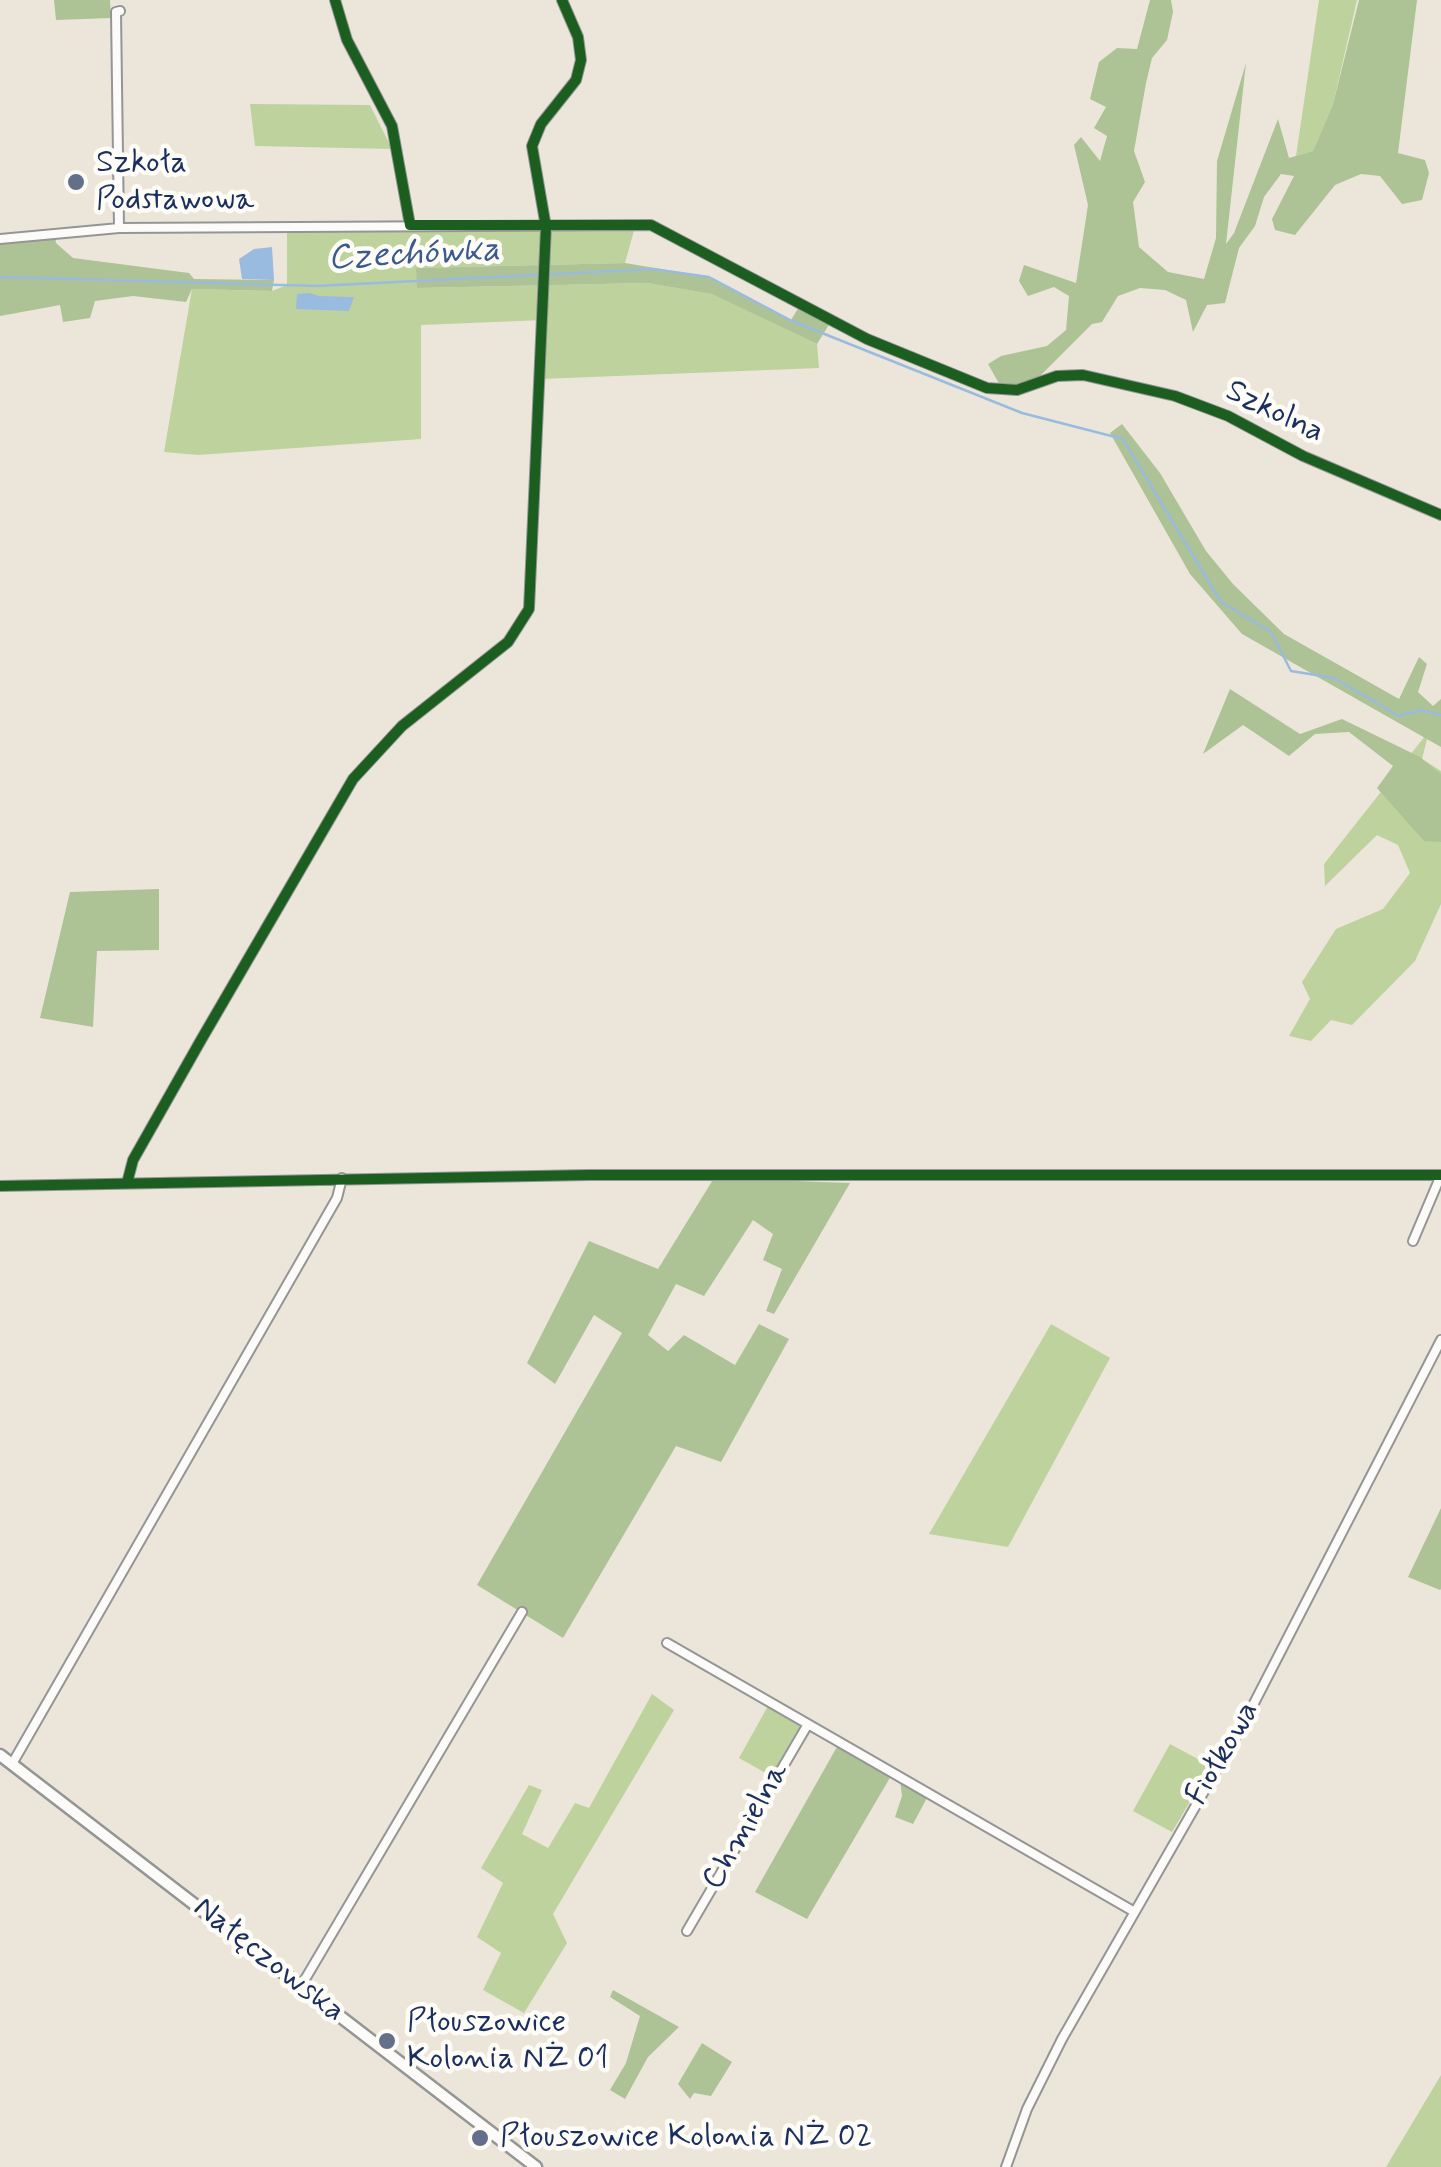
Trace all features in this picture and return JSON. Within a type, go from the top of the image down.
[{"type":"main road","name":"Nałęczowska","points":[[0,1755],[536,2167]]},
{"type":"street","points":[[336,0],[352,50],[392,126],[410,226]]},
{"type":"street","points":[[127,1183],[128,1170],[200,1040],[353,779],[402,726],[479,668],[524,620],[531,594],[546,226],[532,146],[541,124],[576,80],[581,60],[578,37],[562,0]]},
{"type":"street","points":[[119,228],[116,12],[120,11]]},
{"type":"street","name":"Szkolna","points":[[0,240],[119,228],[546,226],[596,222],[651,225],[867,339],[987,388],[1017,390],[1057,376],[1084,375],[1175,396],[1228,416],[1303,456],[1441,515]]},
{"type":"street","points":[[0,1186],[342,1178],[1441,1175],[1413,1240]]},
{"type":"street","points":[[12,1764],[337,1198],[342,1178]]},
{"type":"street","name":"Fiołkowa","points":[[1006,2167],[1036,2092],[1133,1911],[1258,1697],[1441,1340]]},
{"type":"street","points":[[301,1986],[522,1612]]},
{"type":"street","points":[[667,1643],[1133,1911]]},
{"type":"street","name":"Chmielna","points":[[687,1932],[808,1724]]},
{"type":"green space","points":[[54,0],[110,0],[111,18],[56,20]]},
{"type":"green space","points":[[1150,0],[1171,0],[1173,12],[1167,40],[1152,58],[1146,83],[1134,151],[1145,182],[1133,202],[1139,247],[1168,272],[1204,279],[1216,238],[1217,161],[1246,63],[1226,244],[1234,233],[1278,119],[1289,158],[1313,151],[1333,104],[1359,0],[1417,0],[1398,153],[1425,160],[1429,173],[1422,200],[1402,204],[1380,176],[1361,174],[1335,185],[1295,235],[1275,230],[1272,219],[1294,176],[1281,174],[1264,197],[1255,226],[1239,248],[1225,303],[1207,305],[1193,332],[1186,300],[1165,290],[1140,288],[1118,296],[1102,322],[1092,324],[1035,381],[1001,387],[988,364],[1001,356],[1047,346],[1066,330],[1069,296],[1054,287],[1028,296],[1019,281],[1024,265],[1076,283],[1088,205],[1074,145],[1081,137],[1100,161],[1107,136],[1094,128],[1106,107],[1090,99],[1099,62],[1117,48],[1137,49]]},
{"type":"green space","points":[[1319,0],[1357,0],[1333,104],[1313,151],[1296,156]]},
{"type":"green space","points":[[250,104],[370,105],[392,149],[255,146]]},
{"type":"green space","points":[[287,225],[413,230],[635,227],[625,263],[417,268],[417,288],[647,283],[713,294],[817,344],[819,368],[541,379],[544,320],[421,325],[421,439],[198,455],[164,452],[192,289],[272,291],[287,285]]},
{"type":"green space","points":[[55,235],[56,243],[73,258],[189,273],[194,279],[274,280],[272,291],[192,289],[186,302],[133,296],[95,301],[90,318],[63,322],[60,305],[0,316],[0,242]]},
{"type":"green space","points":[[625,263],[709,277],[791,320],[799,307],[830,323],[817,344],[712,294],[647,283],[417,288],[416,268]]},
{"type":"green space","points":[[1122,424],[1160,473],[1206,551],[1284,634],[1399,699],[1419,657],[1427,664],[1418,692],[1433,706],[1441,699],[1441,747],[1242,634],[1190,574],[1110,433]]},
{"type":"green space","points":[[1230,689],[1300,734],[1342,719],[1420,757],[1441,774],[1441,842],[1424,841],[1377,788],[1393,766],[1349,732],[1315,734],[1289,756],[1243,725],[1203,754]]},
{"type":"green space","points":[[1429,731],[1422,759],[1441,771],[1441,904],[1415,961],[1352,1025],[1331,1020],[1311,1041],[1289,1036],[1310,999],[1302,982],[1336,929],[1383,909],[1410,873],[1398,845],[1377,835],[1325,886],[1324,864]]},
{"type":"green space","points":[[159,889],[159,950],[97,951],[93,1027],[40,1018],[70,892]]},
{"type":"green space","points":[[714,1178],[850,1183],[774,1314],[766,1311],[782,1269],[763,1260],[773,1234],[753,1220],[704,1296],[676,1284],[648,1335],[668,1351],[684,1335],[735,1365],[759,1324],[789,1339],[721,1462],[676,1446],[563,1638],[477,1585],[622,1333],[594,1315],[555,1384],[527,1363],[589,1241],[658,1269]]},
{"type":"green space","points":[[1051,1324],[1110,1358],[1008,1547],[929,1534]]},
{"type":"green space","points":[[1441,1508],[1441,1589],[1440,1590],[1408,1577]]},
{"type":"green space","points":[[652,1694],[674,1710],[553,1914],[567,1943],[524,2013],[483,1990],[501,1953],[477,1937],[503,1883],[481,1868],[529,1785],[542,1790],[522,1834],[548,1848],[575,1803],[589,1808]]},
{"type":"green space","points":[[768,1706],[801,1724],[771,1776],[739,1758]]},
{"type":"green space","points":[[1170,1744],[1211,1766],[1172,1832],[1133,1811]]},
{"type":"green space","points":[[838,1745],[891,1776],[807,1919],[755,1892]]},
{"type":"green space","points":[[900,1780],[928,1796],[913,1824],[895,1817],[902,1796]]},
{"type":"green space","points":[[613,1990],[679,2027],[648,2057],[625,2099],[610,2090],[626,2063],[640,2016],[610,1997]]},
{"type":"green space","points":[[702,2043],[732,2062],[711,2096],[694,2093],[690,2099],[678,2084]]},
{"type":"green space","points":[[1441,2075],[1441,2167],[1386,2167]]},
{"type":"water","points":[[272,247],[274,280],[242,279],[239,259],[254,249]]},
{"type":"water","points":[[297,294],[354,297],[349,311],[296,309]]},
{"type":"waterway","name":"Czechówka","points":[[0,277],[317,286],[653,269],[709,277],[792,321],[1022,413],[1123,439],[1221,602],[1271,632],[1291,671],[1334,678],[1399,716],[1421,710],[1441,715]]},
{"type":"cycle path","points":[[335,0],[347,40],[392,126],[410,225],[651,225],[867,339],[987,388],[1017,390],[1057,376],[1083,375],[1175,396],[1228,416],[1303,456],[1441,515]]},
{"type":"cycle path","points":[[127,1183],[133,1160],[353,779],[402,726],[508,642],[529,609],[546,227],[532,146],[541,124],[576,80],[581,60],[578,37],[562,0]]},
{"type":"cycle path","points":[[0,1186],[588,1175],[1441,1175]]},
{"type":"place","name":"Szkoła Podstawowa","points":[[76,182]]},
{"type":"place","name":"Płouszowice Kolonia NŻ 01","points":[[387,2041]]},
{"type":"place","name":"Płouszowice Kolonia NŻ 02","points":[[480,2138]]}]
